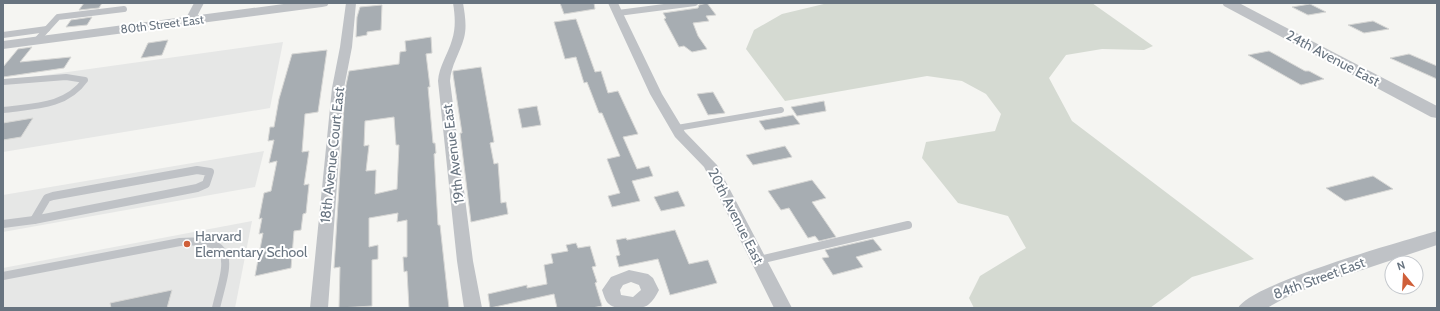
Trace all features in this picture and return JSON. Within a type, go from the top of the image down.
[{"type":"street","points":[[190,20],[199,3]]},
{"type":"street","name":"80th Street East","points":[[3,45],[322,3]]},
{"type":"street","name":"18th Avenue Court East","points":[[318,308],[338,88],[346,46],[351,3]]},
{"type":"street","name":"19th Avenue East","points":[[458,3],[461,26],[458,40],[444,69],[444,81],[465,261],[473,308]]},
{"type":"street","name":"24th Avenue East","points":[[1229,3],[1437,113]]},
{"type":"street","name":"20th Avenue East","points":[[616,8],[656,94],[677,128],[710,165],[783,308]]},
{"type":"street","name":"84th Street East","points":[[1250,308],[1278,292],[1302,281],[1437,238]]},
{"type":"lane","points":[[616,8],[695,3]]},
{"type":"lane","points":[[37,40],[58,17],[124,9]]},
{"type":"lane","points":[[3,35],[47,29]]},
{"type":"lane","points":[[3,82],[66,77],[84,80],[80,89],[70,97],[51,103],[3,110]]},
{"type":"lane","points":[[677,128],[781,110]]},
{"type":"lane","points":[[3,224],[34,220],[197,188],[206,184],[210,172],[196,170],[53,196],[47,198],[34,220]]},
{"type":"lane","points":[[759,260],[908,225]]},
{"type":"lane","points":[[3,276],[180,242],[203,241],[219,247],[226,257],[227,263],[216,308]]},
{"type":"shaded area","points":[[828,3],[1092,3],[1153,46],[1144,50],[1102,49],[1066,55],[1049,78],[1072,121],[1254,259],[1192,277],[1150,308],[974,308],[969,298],[980,276],[1026,248],[1008,216],[958,203],[922,158],[926,142],[995,131],[1001,114],[986,94],[962,81],[927,76],[785,101],[746,49],[754,30],[782,14]]},
{"type":"shaded area","points":[[283,42],[270,108],[3,152],[3,81]]},
{"type":"shaded area","points":[[264,151],[255,187],[3,232],[3,195]]},
{"type":"shaded area","name":"Harvard Elementary School","points":[[252,221],[235,308],[3,308],[3,268]]},
{"type":"building","points":[[84,3],[102,3],[99,8],[79,10]]},
{"type":"building","points":[[560,3],[594,3],[595,9],[564,14]]},
{"type":"building","points":[[707,3],[716,15],[706,16],[709,21],[693,23],[698,36],[707,49],[692,52],[684,46],[679,47],[664,19],[666,18],[663,13],[698,8],[699,5]]},
{"type":"building","points":[[1310,4],[1326,12],[1308,15],[1292,7]]},
{"type":"building","points":[[382,5],[381,30],[367,32],[367,35],[356,37],[357,17],[360,7]]},
{"type":"building","points":[[92,17],[87,25],[66,27],[71,20]]},
{"type":"building","points":[[576,19],[595,72],[601,71],[608,93],[618,91],[638,134],[623,137],[637,169],[649,166],[653,176],[632,181],[640,201],[612,207],[608,196],[620,193],[607,159],[620,156],[602,113],[599,113],[587,82],[584,83],[576,57],[565,59],[554,22]]},
{"type":"building","points":[[1373,21],[1389,29],[1364,33],[1348,25]]},
{"type":"building","points":[[431,37],[432,53],[426,54],[430,87],[428,87],[433,143],[435,143],[436,153],[434,154],[438,225],[440,225],[449,308],[409,308],[407,271],[404,272],[403,257],[407,257],[407,220],[397,222],[398,213],[369,218],[369,247],[378,245],[378,259],[372,260],[372,306],[339,308],[340,267],[334,268],[345,90],[349,71],[399,64],[400,52],[406,51],[405,41]],"holes":[[[394,117],[396,145],[399,145],[397,189],[375,194],[376,170],[366,171],[369,145],[364,146],[365,121]]]},
{"type":"building","points":[[168,40],[162,55],[141,58],[148,43]]},
{"type":"building","points":[[32,47],[20,62],[71,57],[64,68],[3,77],[3,67],[18,49]]},
{"type":"building","points":[[327,50],[318,112],[305,114],[302,152],[309,151],[304,185],[309,184],[306,213],[303,214],[301,230],[294,231],[291,268],[255,276],[263,233],[259,234],[262,218],[259,219],[264,193],[271,191],[277,161],[269,163],[274,140],[268,141],[270,127],[274,127],[279,99],[292,54]]},
{"type":"building","points":[[1269,51],[1305,71],[1309,71],[1324,79],[1301,85],[1248,55]]},
{"type":"building","points":[[1409,54],[1437,66],[1437,79],[1390,58]]},
{"type":"building","points":[[481,67],[494,142],[490,143],[494,164],[498,163],[501,203],[506,202],[508,214],[471,222],[460,133],[462,133],[453,71]]},
{"type":"building","points":[[713,92],[725,113],[708,115],[697,94]]},
{"type":"building","points":[[824,101],[826,111],[797,116],[791,107]]},
{"type":"building","points":[[537,106],[541,125],[522,128],[518,109]]},
{"type":"building","points":[[793,115],[800,124],[765,130],[759,121]]},
{"type":"building","points":[[33,118],[21,137],[3,140],[3,123]]},
{"type":"building","points":[[785,146],[792,157],[753,165],[746,155]]},
{"type":"building","points":[[1373,176],[1393,189],[1345,201],[1326,188]]},
{"type":"building","points":[[812,180],[826,198],[812,202],[836,237],[819,241],[815,236],[808,238],[789,208],[781,210],[768,191]]},
{"type":"building","points":[[678,191],[685,206],[661,211],[654,197]]},
{"type":"building","points":[[675,230],[689,264],[708,260],[717,283],[670,295],[658,259],[619,267],[616,256],[620,255],[616,240],[626,238],[627,240]]},
{"type":"building","points":[[873,239],[882,250],[856,257],[863,267],[833,275],[822,258],[829,257],[825,250]]},
{"type":"building","points":[[576,243],[578,248],[590,246],[596,266],[592,267],[597,282],[595,283],[602,306],[592,308],[557,308],[554,294],[490,308],[488,294],[527,285],[527,288],[547,284],[544,265],[553,263],[551,254],[568,251],[566,245]]},
{"type":"building","points":[[172,290],[167,308],[111,308],[110,303]]},
{"type":"place","name":"Harvard Elementary School","points":[[187,244]]}]
